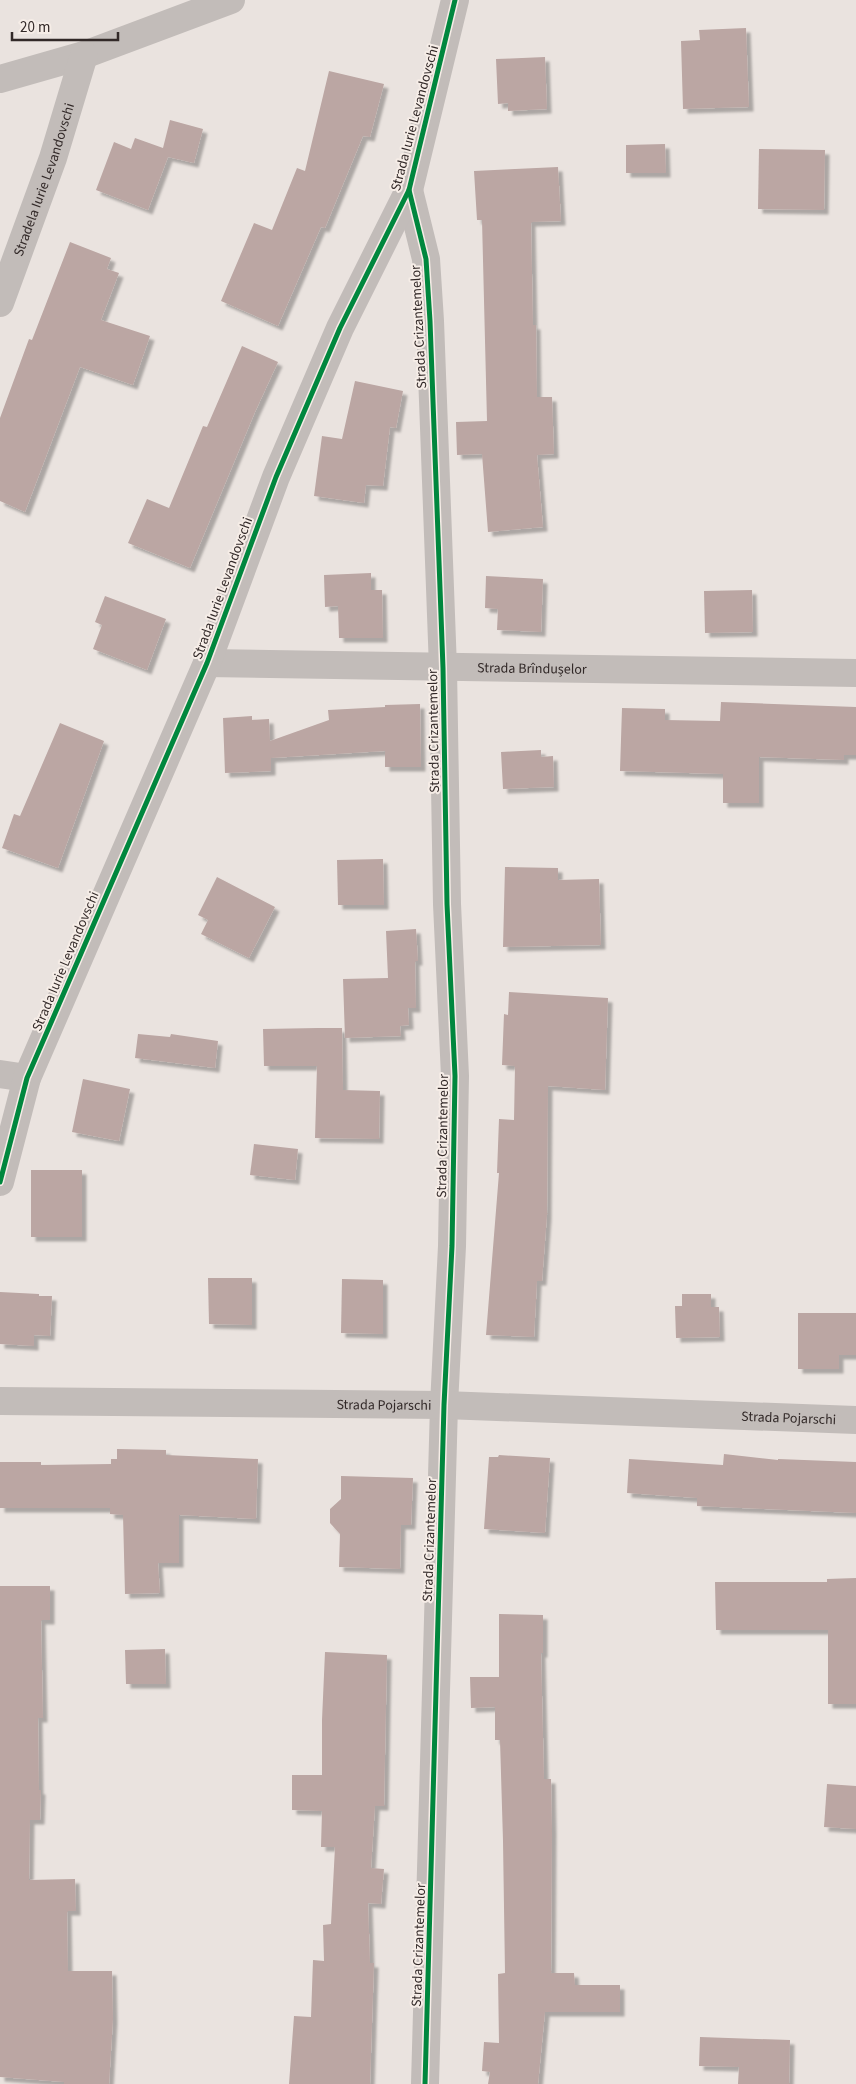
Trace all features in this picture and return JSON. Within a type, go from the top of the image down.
[{"type":"street","points":[[0,79],[84,55],[231,0]]},
{"type":"street","name":"Strada Iurie Levandovschi","points":[[0,1182],[27,1078],[207,663],[280,468],[340,328],[409,190],[455,0]]},
{"type":"street","points":[[460,0],[478,0]]},
{"type":"street","name":"Stradela Iurie Levandovschi","points":[[0,303],[53,158],[84,55]]},
{"type":"street","name":"Strada Crizantemelor","points":[[409,190],[426,258],[443,668],[447,904],[455,1076],[452,1246],[444,1405],[425,2084]]},
{"type":"street","name":"Strada Brîndușelor","points":[[207,663],[856,673]]},
{"type":"street","points":[[0,1074],[27,1078]]},
{"type":"street","name":"Strada Pojarschi","points":[[0,1401],[444,1405],[856,1420]]},
{"type":"building","points":[[746,28],[749,107],[683,109],[681,41],[700,40],[699,30]]},
{"type":"building","points":[[545,57],[547,109],[508,111],[508,103],[498,104],[496,59]]},
{"type":"building","points":[[329,71],[384,84],[370,137],[363,136],[325,228],[321,227],[278,326],[221,301],[254,223],[272,230],[297,168],[305,171]]},
{"type":"building","points":[[170,120],[203,129],[194,163],[168,157],[148,210],[96,190],[114,142],[131,149],[135,138],[163,148]]},
{"type":"building","points":[[665,144],[666,173],[626,173],[626,145]]},
{"type":"building","points":[[759,149],[825,150],[824,210],[758,209]]},
{"type":"building","points":[[558,167],[561,221],[531,222],[533,325],[536,325],[537,397],[552,397],[554,454],[537,455],[543,527],[488,532],[482,454],[457,455],[456,422],[487,421],[482,220],[477,220],[474,171]]},
{"type":"building","points":[[70,242],[111,258],[107,269],[119,273],[101,320],[150,336],[133,385],[80,367],[25,512],[0,501],[0,418],[29,339],[32,340]]},
{"type":"building","points":[[242,346],[278,362],[255,412],[190,568],[128,543],[147,499],[169,508],[203,426],[207,427]]},
{"type":"building","points":[[355,381],[403,391],[396,428],[390,427],[383,486],[366,485],[364,503],[314,496],[322,436],[342,439]]},
{"type":"building","points":[[371,573],[371,590],[382,590],[383,638],[339,638],[338,606],[325,607],[324,575]]},
{"type":"building","points":[[486,576],[543,579],[541,632],[497,630],[498,609],[485,608]]},
{"type":"building","points":[[752,590],[753,632],[705,633],[704,591]]},
{"type":"building","points":[[105,596],[166,619],[147,670],[93,649],[102,625],[95,622]]},
{"type":"building","points":[[721,702],[856,707],[856,755],[844,755],[844,760],[759,757],[759,803],[723,803],[723,774],[620,771],[622,708],[665,709],[665,720],[720,721]]},
{"type":"building","points":[[420,704],[421,767],[385,767],[385,751],[271,758],[271,771],[225,773],[223,718],[252,716],[252,720],[269,719],[270,741],[329,720],[328,710]]},
{"type":"building","points":[[60,723],[104,741],[58,868],[2,848],[14,814],[20,816]]},
{"type":"building","points":[[541,750],[541,757],[553,756],[554,787],[503,789],[501,752]]},
{"type":"building","points":[[383,859],[384,905],[338,905],[337,860]]},
{"type":"building","points":[[505,867],[558,868],[558,880],[599,879],[601,945],[503,947]]},
{"type":"building","points":[[217,877],[275,907],[249,958],[201,934],[208,920],[198,915]]},
{"type":"building","points":[[416,929],[418,961],[415,961],[416,1008],[408,1008],[409,1025],[400,1026],[401,1036],[345,1038],[343,979],[388,978],[386,931]]},
{"type":"building","points":[[509,992],[608,998],[605,1090],[548,1086],[547,1215],[542,1281],[537,1281],[534,1337],[486,1335],[499,1173],[497,1173],[499,1119],[514,1120],[515,1066],[502,1065],[504,1014],[508,1015]]},
{"type":"building","points":[[342,1028],[343,1090],[380,1091],[379,1139],[315,1138],[317,1066],[264,1066],[263,1029]]},
{"type":"building","points":[[138,1034],[170,1037],[171,1034],[218,1041],[215,1068],[135,1058]]},
{"type":"building","points":[[83,1079],[130,1089],[119,1141],[72,1132]]},
{"type":"building","points":[[254,1144],[298,1149],[295,1180],[250,1175]]},
{"type":"building","points":[[31,1170],[82,1170],[82,1237],[31,1237]]},
{"type":"building","points":[[208,1278],[252,1278],[252,1325],[209,1324]]},
{"type":"building","points":[[342,1279],[383,1280],[383,1334],[341,1333]]},
{"type":"building","points":[[0,1292],[52,1296],[50,1336],[34,1335],[34,1346],[0,1344]]},
{"type":"building","points":[[682,1294],[711,1294],[711,1307],[719,1307],[720,1337],[676,1338],[675,1306],[682,1306]]},
{"type":"building","points":[[798,1313],[856,1313],[856,1355],[839,1355],[839,1369],[798,1369]]},
{"type":"building","points":[[117,1449],[166,1450],[166,1455],[258,1459],[256,1519],[179,1515],[179,1563],[158,1563],[160,1593],[125,1594],[123,1515],[110,1514],[110,1508],[0,1508],[0,1462],[41,1462],[41,1465],[111,1464],[111,1459],[117,1459]]},
{"type":"building","points":[[724,1454],[778,1460],[856,1462],[856,1513],[697,1506],[697,1498],[627,1493],[629,1459],[723,1465]]},
{"type":"building","points":[[499,1455],[550,1458],[545,1533],[484,1529],[489,1457],[498,1457]]},
{"type":"building","points":[[341,1476],[413,1478],[411,1525],[401,1525],[400,1569],[339,1567],[340,1534],[330,1523],[330,1509],[341,1499]]},
{"type":"building","points":[[856,1578],[856,1704],[828,1704],[828,1630],[716,1630],[715,1582],[827,1582],[827,1579]]},
{"type":"building","points":[[0,1586],[50,1586],[50,1620],[41,1620],[43,1718],[38,1718],[39,1790],[41,1790],[40,1820],[30,1820],[29,1880],[75,1879],[76,1911],[67,1911],[68,1971],[112,1971],[113,2019],[109,2084],[64,2084],[64,2082],[0,2077]]},
{"type":"building","points":[[499,1614],[543,1615],[543,1653],[541,1653],[544,1779],[551,1779],[551,1973],[574,1973],[575,1985],[620,1985],[620,2012],[545,2012],[538,2084],[488,2084],[490,2072],[482,2071],[484,2042],[499,2043],[498,1974],[505,1973],[500,1740],[495,1740],[495,1707],[471,1708],[470,1677],[499,1677]]},
{"type":"building","points":[[165,1649],[166,1684],[126,1684],[125,1650]]},
{"type":"building","points":[[325,1652],[387,1655],[384,1806],[375,1806],[371,1868],[384,1869],[381,1904],[368,1903],[370,1963],[374,1963],[370,2084],[289,2084],[294,2016],[311,2017],[313,1960],[324,1961],[323,1925],[331,1924],[335,1847],[321,1847],[322,1811],[292,1810],[292,1775],[322,1775]]},
{"type":"building","points":[[827,1784],[856,1786],[856,1829],[824,1827]]},
{"type":"building","points":[[700,2037],[790,2040],[789,2084],[738,2084],[739,2067],[699,2066]]},
{"type":"cycle path","points":[[0,1182],[27,1078],[207,663],[276,477],[340,328],[409,190],[455,0]]},
{"type":"cycle path","points":[[409,190],[426,259],[430,321],[443,668],[447,904],[455,1076],[452,1246],[444,1405],[425,2084]]}]
